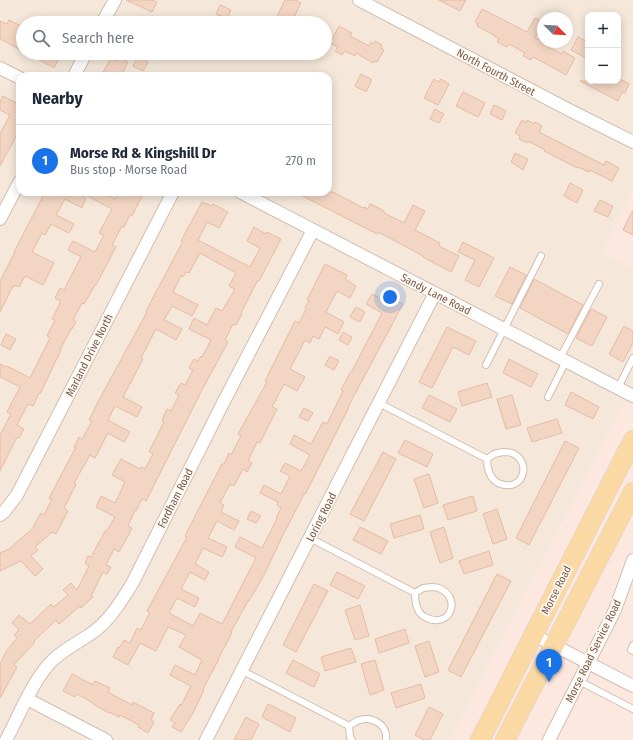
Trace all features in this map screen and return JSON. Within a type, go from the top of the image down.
[{"type":"main road","name":"Morse Road","points":[[480,740],[633,440]]},
{"type":"main road","points":[[506,740],[633,492]]},
{"type":"street","points":[[106,16],[115,0]]},
{"type":"street","name":"North Fourth Street","points":[[359,0],[633,142]]},
{"type":"street","points":[[76,72],[82,60]]},
{"type":"street","points":[[0,68],[16,76]]},
{"type":"street","points":[[0,219],[16,189]]},
{"type":"street","name":"Marland Drive North","points":[[0,515],[17,495],[171,196]]},
{"type":"street","name":"Sandy Lane Road","points":[[248,196],[633,396]]},
{"type":"street","name":"Fordham Road","points":[[6,740],[36,682],[53,660],[64,650],[90,634],[107,620],[120,604],[132,584],[222,404],[313,230]]},
{"type":"street","name":"Loring Road","points":[[206,740],[436,293]]},
{"type":"street","name":"Morse Road Service Road","points":[[549,740],[615,610],[633,560]]},
{"type":"street","points":[[534,635],[633,686]]},
{"type":"street","points":[[27,699],[106,740]]},
{"type":"lane","points":[[486,365],[541,256]]},
{"type":"lane","points":[[548,398],[563,360],[599,284]]},
{"type":"lane","points":[[618,388],[633,358]]},
{"type":"lane","points":[[379,403],[487,459]]},
{"type":"lane","points":[[503,452],[513,453],[521,460],[524,467],[522,476],[518,482],[512,486],[498,483],[487,470],[487,459],[494,454],[503,452]]},
{"type":"lane","points":[[310,538],[415,593]]},
{"type":"lane","points":[[432,587],[442,589],[450,596],[452,604],[450,612],[445,618],[438,622],[430,620],[421,615],[415,604],[415,593],[423,588],[432,587]]},
{"type":"lane","points":[[633,645],[631,650],[633,651]]},
{"type":"lane","points":[[241,670],[349,726]]},
{"type":"lane","points":[[579,681],[633,709]]},
{"type":"lane","points":[[349,726],[356,721],[366,719],[375,721],[384,727],[386,740]]},
{"type":"lane","points":[[349,726],[350,737],[352,740]]},
{"type":"shaded area","points":[[0,0],[633,0],[633,192],[602,252],[633,268],[633,387],[450,740],[0,740]]},
{"type":"shaded area","points":[[633,192],[633,268],[602,252]]},
{"type":"shaded area","points":[[633,387],[633,740],[450,740]]},
{"type":"building","points":[[126,0],[152,0],[157,2],[152,12]]},
{"type":"building","points":[[285,0],[295,0],[301,3],[294,16],[277,16]]},
{"type":"building","points":[[439,0],[466,0],[460,11]]},
{"type":"building","points":[[220,5],[231,10],[228,16],[220,16],[216,14]]},
{"type":"building","points":[[482,9],[527,32],[535,18],[537,19],[537,34],[535,38],[537,39],[537,48],[551,48],[562,54],[563,51],[575,58],[566,75],[532,57],[531,60],[523,56],[525,53],[509,44],[507,47],[497,42],[499,39],[477,26],[478,23],[475,22]]},
{"type":"building","points":[[9,20],[16,24],[16,47],[0,39],[0,21],[7,24]]},
{"type":"building","points":[[339,26],[352,33],[350,36],[369,46],[371,42],[373,44],[375,41],[382,45],[381,48],[384,50],[377,62],[374,61],[373,63],[356,53],[355,56],[345,51],[342,55],[335,51],[338,47],[332,44],[332,39]]},
{"type":"building","points":[[578,37],[585,40],[585,57],[571,50]]},
{"type":"building","points":[[40,60],[58,60],[54,68]]},
{"type":"building","points":[[110,60],[124,60],[128,62],[123,72],[103,72]]},
{"type":"building","points":[[136,60],[145,60],[148,62],[143,71],[133,66]]},
{"type":"building","points":[[361,74],[371,79],[366,92],[355,86]]},
{"type":"building","points":[[434,79],[439,82],[441,79],[449,84],[438,105],[424,98]]},
{"type":"building","points":[[621,80],[629,84],[625,93],[622,92],[618,101],[586,84],[621,84]]},
{"type":"building","points":[[463,92],[485,103],[478,117],[456,106]]},
{"type":"building","points":[[3,96],[16,103],[16,136],[0,166],[0,134],[10,115],[0,110],[0,102]]},
{"type":"building","points":[[494,105],[506,111],[502,120],[490,114]]},
{"type":"building","points":[[435,109],[444,114],[439,123],[430,119]]},
{"type":"building","points":[[522,120],[526,123],[527,120],[534,124],[535,122],[542,126],[539,132],[604,165],[606,161],[619,168],[612,181],[590,170],[589,172],[578,167],[577,168],[528,141],[527,143],[519,139],[520,136],[515,133]]},
{"type":"building","points":[[515,153],[528,159],[523,170],[511,162]]},
{"type":"building","points":[[570,183],[583,190],[577,203],[564,196]]},
{"type":"building","points":[[333,192],[363,208],[368,209],[370,204],[375,206],[384,211],[384,213],[404,223],[413,205],[425,211],[415,230],[440,243],[439,246],[459,256],[451,272],[378,232],[377,234],[303,196],[332,196]]},
{"type":"building","points":[[43,196],[82,196],[86,198],[82,208],[65,199],[56,215],[74,224],[69,233],[51,224],[45,235],[42,233],[32,252],[54,263],[43,285],[25,276],[19,287],[15,285],[14,287],[13,286],[0,312],[0,281]]},
{"type":"building","points":[[88,196],[109,196],[115,199],[117,196],[142,196],[132,216],[130,215],[124,227],[122,226],[112,245],[116,247],[96,285],[84,304],[82,303],[73,320],[76,322],[60,350],[40,394],[39,393],[33,406],[28,404],[17,425],[24,429],[19,438],[17,437],[0,471],[0,435],[11,414],[7,412],[20,387],[0,377],[0,364],[30,378],[50,338],[47,336],[55,320],[52,319],[61,301],[55,298],[60,288],[64,290],[81,257],[68,250],[73,241],[95,252],[104,235],[99,233],[112,209]]},
{"type":"building","points":[[600,200],[613,206],[608,217],[594,211]]},
{"type":"building","points":[[202,202],[212,206],[213,204],[228,212],[219,228],[207,222],[198,240],[250,267],[260,248],[247,241],[254,227],[266,234],[267,232],[281,239],[259,281],[258,280],[236,325],[233,324],[225,340],[228,342],[146,501],[142,499],[136,511],[135,510],[128,526],[132,528],[127,538],[119,552],[114,549],[106,565],[111,567],[107,574],[103,572],[91,596],[93,597],[59,624],[56,620],[34,641],[35,642],[14,665],[17,667],[0,698],[0,664],[7,650],[17,638],[14,635],[19,630],[12,623],[19,615],[30,624],[51,604],[54,607],[68,595],[63,590],[71,583],[77,590],[89,566],[85,563],[88,556],[91,557],[105,531],[106,532],[115,517],[96,507],[101,496],[115,503],[125,482],[112,475],[121,459],[140,469],[141,467],[145,469],[153,454],[149,452],[164,422],[162,420],[167,409],[171,411],[179,395],[175,393],[181,383],[185,385],[193,370],[189,368],[194,359],[198,361],[201,356],[202,357],[211,340],[189,329],[194,318],[207,325],[216,308],[222,311],[235,289],[229,286],[236,273],[200,253],[189,273],[186,272],[183,277],[181,276],[173,292],[198,305],[192,316],[172,306],[164,320],[182,329],[176,340],[156,329],[141,358],[143,359],[123,397],[142,407],[137,417],[115,406],[108,420],[130,432],[124,442],[108,433],[95,458],[90,455],[74,483],[76,484],[64,508],[68,511],[56,534],[52,532],[35,547],[38,550],[31,556],[43,569],[35,576],[21,561],[0,571],[0,553],[9,549],[32,529],[41,513],[44,515],[52,499],[49,498],[76,447],[74,447],[79,437],[82,439],[92,421],[89,420],[99,400],[147,312],[146,311],[183,241],[181,241]]},
{"type":"building","points":[[633,210],[633,235],[623,230]]},
{"type":"building","points":[[463,242],[494,258],[479,287],[465,280],[475,260],[458,252]]},
{"type":"building","points":[[325,264],[347,275],[345,279],[356,286],[350,298],[337,291],[326,312],[344,322],[338,334],[325,327],[319,339],[313,336],[310,343],[305,340],[290,369],[305,377],[297,391],[284,384],[272,407],[277,409],[260,443],[257,442],[248,461],[252,463],[247,472],[243,469],[234,486],[230,484],[220,503],[224,505],[221,512],[239,521],[234,530],[217,521],[208,538],[227,547],[222,557],[203,548],[195,564],[209,572],[205,580],[190,572],[181,589],[199,598],[195,607],[177,598],[169,613],[193,626],[200,613],[222,624],[256,558],[235,547],[240,537],[262,548],[281,508],[277,505],[278,502],[260,493],[264,485],[281,494],[290,476],[280,471],[285,463],[301,471],[310,455],[290,444],[294,435],[311,444],[323,422],[327,424],[343,391],[341,390],[382,313],[366,304],[372,294],[382,299],[385,294],[403,304],[348,407],[264,575],[231,632],[232,633],[203,689],[204,690],[193,713],[181,732],[172,727],[175,723],[170,720],[180,704],[181,706],[191,686],[170,675],[175,665],[195,675],[202,660],[179,647],[186,635],[168,627],[156,651],[140,643],[128,665],[113,657],[118,647],[119,648],[124,640],[130,643],[137,628],[141,630],[150,612],[147,611],[187,537],[185,536],[222,464],[224,464],[229,453],[231,455],[241,436],[238,434],[267,382],[265,381],[295,321],[299,323],[309,301],[307,300]]},
{"type":"building","points":[[510,267],[526,275],[512,304],[495,296]]},
{"type":"building","points":[[534,279],[583,305],[568,334],[520,308]]},
{"type":"building","points":[[356,307],[365,312],[360,322],[350,317]]},
{"type":"building","points":[[591,309],[607,317],[592,346],[576,338]]},
{"type":"building","points":[[624,326],[633,331],[633,343],[623,362],[609,354]]},
{"type":"building","points":[[447,327],[476,341],[469,355],[453,347],[432,388],[419,382]]},
{"type":"building","points":[[343,332],[352,337],[348,345],[339,340]]},
{"type":"building","points":[[6,334],[16,339],[10,350],[1,345]]},
{"type":"building","points":[[330,356],[339,361],[334,370],[325,365]]},
{"type":"building","points":[[509,359],[538,374],[531,387],[503,373]]},
{"type":"building","points":[[487,383],[492,397],[462,406],[458,392]]},
{"type":"building","points":[[571,392],[599,407],[593,419],[565,405]]},
{"type":"building","points":[[429,395],[457,409],[450,422],[422,408]]},
{"type":"building","points":[[512,395],[521,425],[506,429],[497,399]]},
{"type":"building","points":[[304,408],[313,413],[308,421],[299,417]]},
{"type":"building","points":[[557,419],[562,433],[532,442],[527,428]]},
{"type":"building","points":[[405,440],[433,454],[427,467],[398,453]]},
{"type":"building","points":[[565,441],[579,448],[529,545],[516,538]]},
{"type":"building","points":[[383,452],[396,459],[364,521],[350,514]]},
{"type":"building","points":[[429,474],[438,503],[424,508],[414,479]]},
{"type":"building","points":[[473,496],[477,511],[448,520],[443,505]]},
{"type":"building","points":[[497,509],[507,539],[493,544],[483,514]]},
{"type":"building","points":[[251,511],[261,516],[256,523],[247,519]]},
{"type":"building","points":[[420,515],[424,529],[394,538],[390,524]]},
{"type":"building","points":[[360,527],[388,541],[381,554],[353,540]]},
{"type":"building","points":[[444,527],[453,558],[440,563],[430,532]]},
{"type":"building","points":[[489,551],[493,565],[464,574],[459,561]]},
{"type":"building","points":[[337,572],[365,586],[358,599],[330,585]]},
{"type":"building","points":[[497,574],[511,581],[461,677],[448,670]]},
{"type":"building","points":[[314,584],[328,591],[296,652],[283,645]]},
{"type":"building","points":[[360,605],[369,636],[355,640],[345,610]]},
{"type":"building","points":[[405,629],[409,643],[379,653],[375,639]]},
{"type":"building","points":[[429,641],[439,672],[425,677],[415,646]]},
{"type":"building","points":[[351,648],[356,662],[325,671],[321,657]]},
{"type":"building","points":[[293,660],[320,674],[314,687],[286,673]]},
{"type":"building","points":[[375,660],[384,690],[370,695],[361,664]]},
{"type":"building","points":[[72,674],[93,685],[95,681],[110,688],[108,692],[132,705],[133,702],[154,713],[151,720],[154,722],[148,733],[138,727],[139,725],[120,715],[119,717],[109,713],[77,694],[75,697],[63,691]]},
{"type":"building","points":[[421,684],[425,698],[396,708],[391,693]]},
{"type":"building","points":[[268,704],[296,718],[290,732],[262,717]]},
{"type":"building","points":[[429,707],[443,714],[430,740],[424,740],[415,735]]},
{"type":"building","points":[[246,717],[259,724],[251,740],[234,740]]},
{"type":"place","name":"Morse Rd & Kingshill Dr","points":[[549,682]]}]
